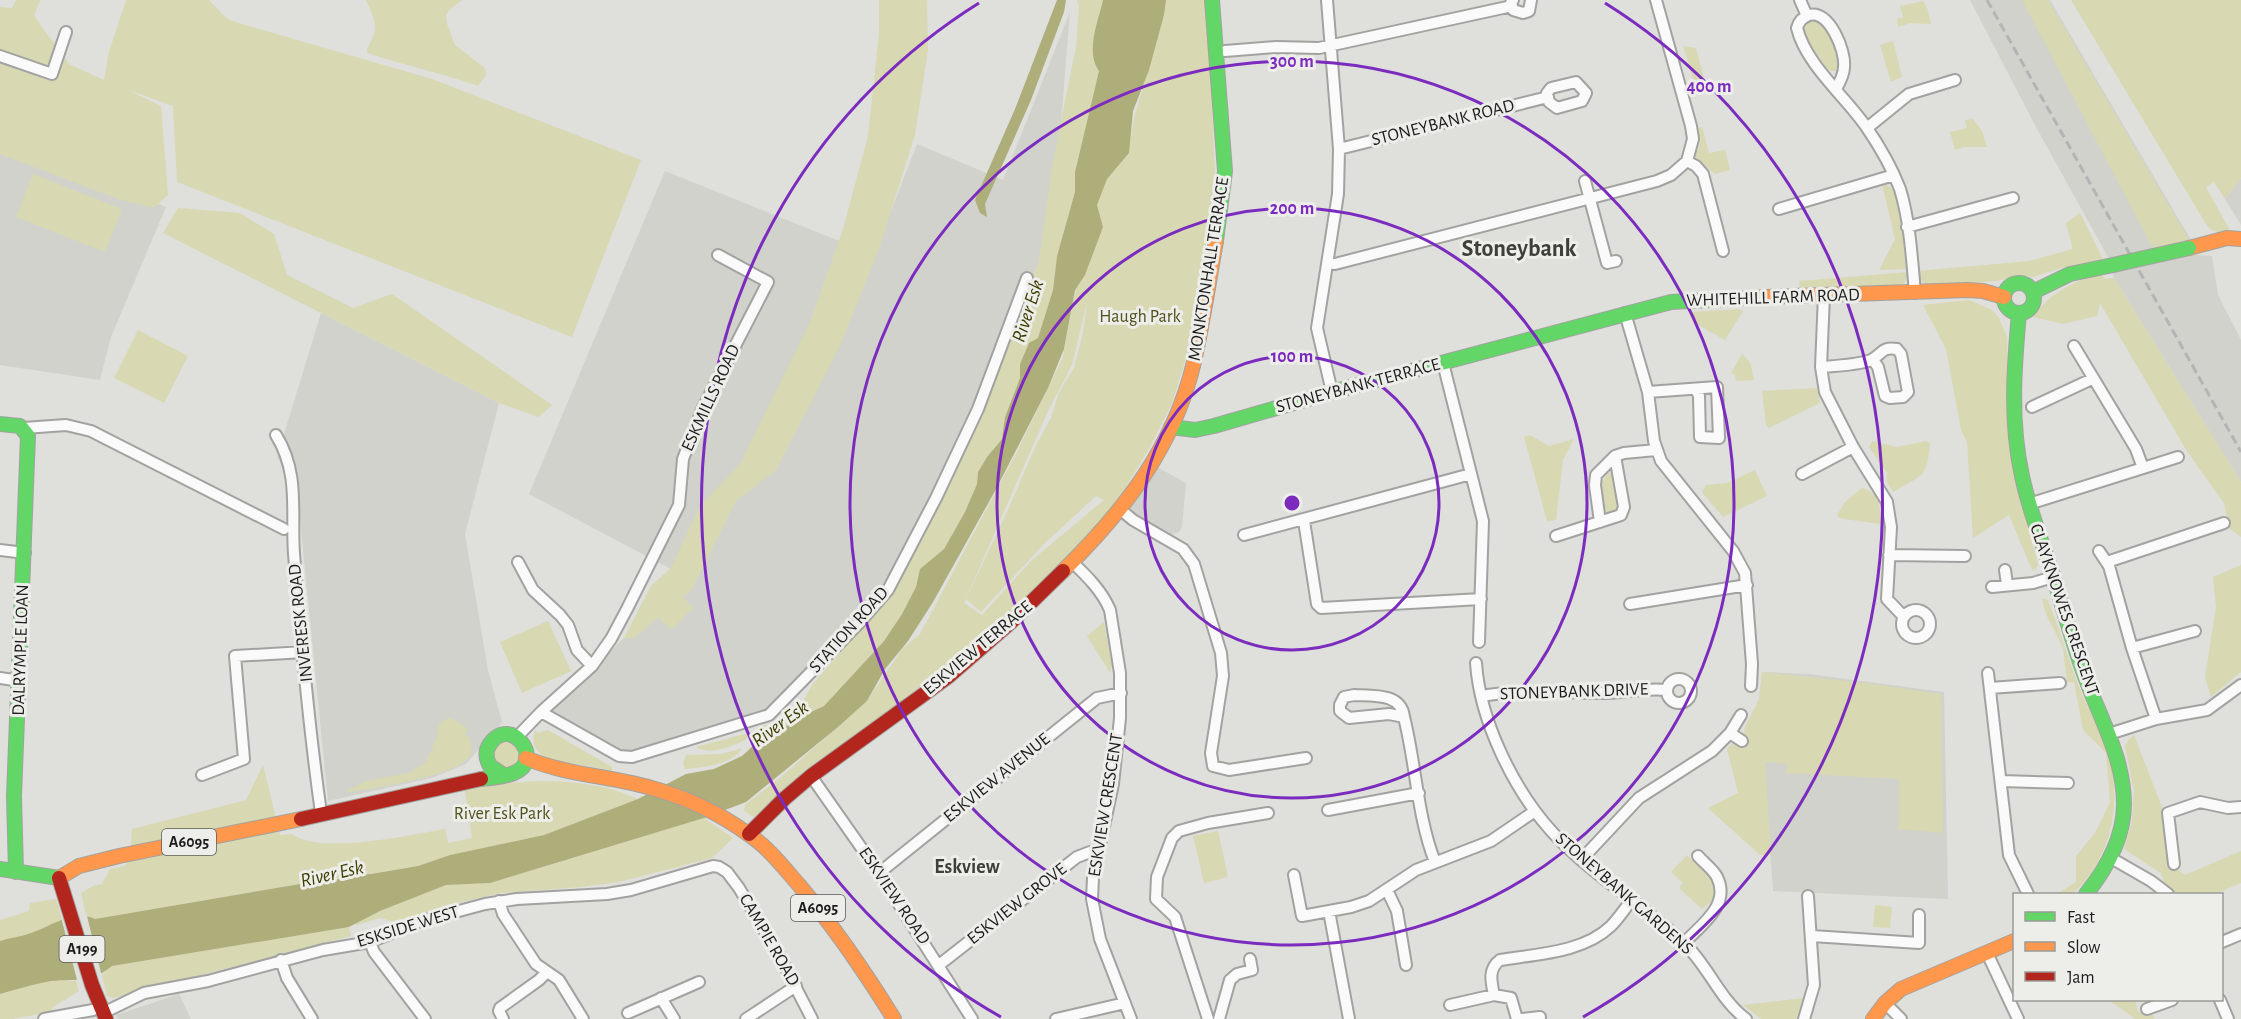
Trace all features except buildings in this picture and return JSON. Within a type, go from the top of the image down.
[{"type":"main road","name":"MONKTONHALL TERRACE","points":[[1171,427],[1181,405],[1194,363],[1213,266],[1225,171],[1212,0]]},
{"type":"main road","points":[[2033,292],[2070,274],[2227,238],[2241,239]]},
{"type":"main road","points":[[2017,283],[2026,285],[2033,292],[2032,306],[2019,313],[2008,308],[2004,297],[2008,288],[2017,283]]},
{"type":"main road","name":"WHITEHILL FARM ROAD","points":[[1546,336],[1671,302],[1706,299],[1968,290],[1983,291],[2004,297]]},
{"type":"main road","name":"CLAYKNOWES CRESCENT","points":[[2019,313],[2014,432],[2029,504],[2070,634],[2119,761],[2124,806],[2121,831],[2111,858],[2096,883],[2087,893]]},
{"type":"main road","name":"STONEYBANK TERRACE","points":[[1171,427],[1195,430],[1546,336]]},
{"type":"main road","points":[[0,424],[17,424],[24,428]]},
{"type":"main road","name":"ESKVIEW TERRACE","points":[[749,834],[784,799],[812,776],[949,676],[1010,623],[1121,510],[1150,469],[1171,427]]},
{"type":"main road","name":"DALRYMPLE LOAN","points":[[16,872],[15,796],[28,436],[24,428]]},
{"type":"main road","name":"A6095","points":[[436,788],[476,770],[486,756],[489,744],[494,739],[505,734],[517,737]]},
{"type":"main road","points":[[517,737],[525,747],[526,759]]},
{"type":"main road","points":[[486,756],[491,768],[502,774]]},
{"type":"main road","name":"A6095","points":[[58,878],[79,866],[119,856],[515,773],[526,759],[564,772],[613,778],[676,796],[721,817],[749,834],[783,866],[824,915],[863,969],[894,1019]]},
{"type":"main road","points":[[0,869],[58,878]]},
{"type":"main road","name":"A199","points":[[58,878],[68,899],[101,1009]]},
{"type":"main road","points":[[1873,1019],[1900,989],[2013,941]]},
{"type":"street","points":[[1327,0],[1340,149],[1338,194],[1317,328],[1332,392]]},
{"type":"street","points":[[1225,51],[1276,47],[1319,48],[1512,3],[1513,9],[1522,14],[1529,11],[1531,0]]},
{"type":"street","points":[[1328,264],[1657,181],[1671,175],[1687,161],[1693,139],[1656,0]]},
{"type":"street","points":[[1800,0],[1807,16]]},
{"type":"street","points":[[1836,89],[1844,69],[1844,57],[1839,42],[1825,19],[1820,15],[1807,16],[1798,24],[1799,39],[1808,54],[1867,128],[1900,190],[1915,293]]},
{"type":"street","points":[[0,56],[52,74],[66,32]]},
{"type":"street","points":[[1867,128],[1909,94],[1955,80]]},
{"type":"street","name":"STONEYBANK ROAD","points":[[1340,149],[1548,97]]},
{"type":"street","points":[[1687,161],[1703,174],[1723,251]]},
{"type":"street","points":[[1779,208],[1894,175]]},
{"type":"street","points":[[1585,181],[1607,263],[1616,261]]},
{"type":"street","points":[[1907,226],[2013,198]]},
{"type":"street","name":"ESKMILLS ROAD","points":[[541,712],[592,666],[611,639],[627,609],[680,505],[683,459],[702,410],[768,282],[717,255]]},
{"type":"street","name":"STATION ROAD","points":[[541,712],[625,757],[653,751],[769,715],[861,621],[888,590],[936,498],[978,409],[1027,278]]},
{"type":"street","points":[[1824,296],[1821,368],[1824,392],[1852,447],[1887,502],[1891,527],[1887,598],[1904,617]]},
{"type":"street","points":[[1625,313],[1648,392],[1656,450],[1661,461],[1733,551],[1745,573],[1752,664],[1750,686]]},
{"type":"street","points":[[2074,346],[2136,449],[2143,468]]},
{"type":"street","points":[[1821,368],[1873,360],[1880,352],[1890,348],[1897,349],[1901,354],[1908,393],[1903,397],[1885,396],[1878,367],[1873,360]]},
{"type":"street","points":[[1443,363],[1484,521],[1479,642]]},
{"type":"street","points":[[2032,407],[2092,379]]},
{"type":"street","points":[[1648,392],[1717,387],[1719,438],[1700,437],[1699,396],[1696,389]]},
{"type":"street","points":[[24,428],[66,425],[91,431],[284,529]]},
{"type":"street","name":"INVERESK ROAD","points":[[276,435],[286,452],[292,474],[294,553],[321,813]]},
{"type":"street","points":[[1802,474],[1852,447]]},
{"type":"street","points":[[1600,522],[1595,485],[1596,475],[1615,456],[1656,450]]},
{"type":"street","points":[[1556,536],[1621,515],[1624,507],[1615,456]]},
{"type":"street","points":[[2029,504],[2178,457]]},
{"type":"street","points":[[1244,536],[1471,474]]},
{"type":"street","points":[[1121,510],[1133,520],[1183,549],[1194,564],[1221,653],[1224,676],[1210,753],[1214,766],[1229,770],[1306,758]]},
{"type":"street","points":[[1304,521],[1317,604],[1321,608],[1481,599]]},
{"type":"street","points":[[2107,562],[2224,523]]},
{"type":"street","points":[[0,550],[25,553]]},
{"type":"street","points":[[2099,552],[2107,562],[2156,719]]},
{"type":"street","points":[[1889,555],[1965,556]]},
{"type":"street","points":[[518,562],[533,590],[560,615],[577,650],[592,666]]},
{"type":"street","name":"ESKVIEW CRESCENT","points":[[1072,562],[1097,588],[1110,610],[1121,693],[1113,784],[1098,852],[1092,898],[1094,918],[1100,939],[1131,1019]]},
{"type":"street","points":[[2005,570],[2007,584]]},
{"type":"street","points":[[1992,587],[2033,583],[2053,577]]},
{"type":"street","points":[[1636,600],[1747,585]]},
{"type":"street","points":[[2132,648],[2195,631]]},
{"type":"street","points":[[202,775],[244,759],[235,656],[304,652]]},
{"type":"street","name":"STONEYBANK GARDENS","points":[[1476,663],[1488,721],[1504,757],[1535,811],[1554,834],[1581,860],[1684,943],[1701,960],[1728,1004],[1746,1019]]},
{"type":"street","points":[[1988,673],[2009,855],[2028,893]]},
{"type":"street","points":[[0,678],[20,681]]},
{"type":"street","points":[[1990,688],[2060,683]]},
{"type":"street","points":[[2109,734],[2156,719],[2207,710],[2241,685]]},
{"type":"street","name":"STONEYBANK DRIVE","points":[[1481,696],[1521,692],[1600,693],[1652,688],[1667,690]]},
{"type":"street","name":"ESKVIEW AVENUE","points":[[879,873],[1097,698],[1121,693]]},
{"type":"street","points":[[1404,717],[1389,714],[1349,718],[1340,711],[1340,705],[1344,697],[1354,695],[1377,696],[1398,701],[1403,707],[1423,817],[1435,862]]},
{"type":"street","points":[[517,737],[541,712]]},
{"type":"street","points":[[1581,860],[1639,798],[1712,751],[1730,734],[1741,715]]},
{"type":"street","points":[[1730,734],[1742,741]]},
{"type":"street","name":"ESKVIEW ROAD","points":[[812,776],[879,873],[972,1019]]},
{"type":"street","points":[[2001,781],[2062,787]]},
{"type":"street","points":[[1328,810],[1419,793]]},
{"type":"street","points":[[2174,864],[2168,813],[2200,802],[2228,808],[2241,807]]},
{"type":"street","points":[[1294,875],[1302,916],[1369,901],[1416,870],[1491,841],[1535,811]]},
{"type":"street","points":[[1208,1019],[1175,917],[1156,899],[1156,878],[1172,838],[1179,831],[1208,823],[1268,813]]},
{"type":"street","name":"ESKVIEW GROVE","points":[[939,965],[1077,856],[1098,852]]},
{"type":"street","points":[[2111,858],[2151,881],[2167,893]]},
{"type":"street","points":[[1684,943],[1713,914],[1719,904],[1720,889],[1716,876],[1699,861]]},
{"type":"street","name":"ESKSIDE WEST","points":[[44,1019],[101,1009],[144,993],[208,981],[323,950],[370,942],[418,922],[499,901],[607,894],[631,890],[707,867],[719,867]]},
{"type":"street","name":"CAMPIE ROAD","points":[[719,867],[727,872],[739,888],[796,986],[812,1019]]},
{"type":"street","points":[[1387,890],[1397,912],[1406,965]]},
{"type":"street","points":[[1804,1019],[1814,985],[1808,896]]},
{"type":"street","points":[[1494,995],[1491,972],[1493,965],[1500,960],[1579,945],[1598,937],[1611,926],[1632,900]]},
{"type":"street","points":[[499,901],[503,914],[536,964],[559,980],[583,1019]]},
{"type":"street","points":[[1329,911],[1349,1019]]},
{"type":"street","points":[[1812,936],[1919,943],[1919,915]]},
{"type":"street","points":[[2223,942],[2241,934]]},
{"type":"street","points":[[370,942],[374,952],[425,1019]]},
{"type":"street","points":[[1987,953],[2012,998],[2018,1019]]},
{"type":"street","points":[[1219,1019],[1230,980],[1237,974],[1252,970],[1250,959]]},
{"type":"street","points":[[281,960],[287,978],[312,1019]]},
{"type":"street","points":[[503,1019],[500,1008],[547,972]]},
{"type":"street","points":[[628,1013],[699,982]]},
{"type":"street","points":[[746,1019],[796,986]]},
{"type":"street","points":[[1450,1005],[1494,995],[1511,998],[1520,1019],[1540,1017]]},
{"type":"street","points":[[662,998],[674,1019]]},
{"type":"street","points":[[2147,1009],[2167,1001]]},
{"type":"street","points":[[2221,1001],[2228,1019]]},
{"type":"street","points":[[1056,1019],[1125,1003]]},
{"type":"street","points":[[1885,1003],[1901,1019]]},
{"type":"shaded area","points":[[1057,0],[1066,0],[1064,12],[1031,100],[985,204],[987,217],[980,213],[975,200],[1015,109]]},
{"type":"shaded area","points":[[1103,0],[1166,0],[1149,70],[1133,111],[1129,153],[1107,179],[1097,205],[1103,227],[1085,275],[1075,290],[1064,349],[1048,388],[995,491],[933,602],[908,641],[885,669],[867,701],[746,802],[704,818],[490,883],[446,885],[380,911],[349,927],[112,966],[86,979],[51,981],[0,994],[0,941],[28,934],[70,917],[87,916],[95,919],[300,884],[330,882],[347,876],[418,866],[450,855],[544,835],[638,799],[686,774],[714,769],[742,756],[755,744],[824,706],[884,641],[902,614],[916,587],[920,569],[944,549],[965,512],[977,484],[978,472],[1002,439],[1005,417],[1020,378],[1020,364],[1029,343],[1038,338],[1053,290],[1057,256],[1075,192],[1075,172],[1099,71],[1093,55],[1093,46]]},
{"type":"shaded area","points":[[1970,0],[2050,0],[2191,240],[2155,252],[2212,256],[2218,295],[2241,340],[2241,482],[2114,278],[2108,257],[2036,127]]},
{"type":"shaded area","points":[[1070,12],[1061,123],[1039,260],[1018,319],[951,474],[891,594],[882,585],[878,593],[769,708],[632,752],[623,751],[551,710],[624,638],[634,638],[692,589],[680,574],[529,494],[665,171],[874,255],[917,144],[1003,180]]},
{"type":"shaded area","points":[[0,142],[166,207],[111,337],[100,380],[0,365]]},
{"type":"shaded area","points":[[2241,178],[2241,225],[2225,199]]},
{"type":"shaded area","points":[[321,313],[499,403],[465,534],[488,670],[502,722],[466,764],[432,778],[328,801],[297,489],[277,457]]},
{"type":"shaded area","points":[[1157,467],[1186,483],[1182,527],[1179,532],[1171,535],[1140,520],[1128,509]]},
{"type":"shaded area","points":[[1762,672],[1809,674],[1944,692],[1948,899],[1773,891],[1759,699]]},
{"type":"shaded area","points":[[179,994],[191,1019],[118,1019],[116,1015]]},
{"type":"green space","points":[[16,0],[40,0],[34,16],[69,64],[104,80],[109,52],[126,0],[209,0],[232,21],[432,79],[641,160],[572,337],[177,182],[173,106],[128,90],[161,106],[168,195],[154,208],[118,199],[0,154],[0,7],[12,8]]},
{"type":"green space","points":[[366,0],[462,0],[449,10],[446,16],[447,24],[455,45],[485,68],[486,75],[478,86],[367,53],[375,24]]},
{"type":"green space","points":[[879,0],[927,0],[928,50],[915,135],[879,249],[840,346],[776,470],[736,501],[692,589],[683,597],[693,608],[671,630],[659,617],[634,638],[624,638],[651,586],[671,568],[700,506],[740,464],[810,322],[843,229],[868,136],[879,34]]},
{"type":"green space","points":[[1077,0],[1103,0],[1093,46],[1093,55],[1099,71],[1075,172],[1075,192],[1057,256],[1053,290],[1038,339],[1020,364],[1020,378],[1005,416],[1002,439],[978,472],[977,484],[965,512],[944,549],[920,569],[916,587],[884,641],[824,706],[765,739],[758,728],[764,725],[770,726],[801,705],[812,685],[891,594],[951,474],[1018,319],[1039,260],[1053,161],[1076,47],[1079,5]]},
{"type":"green space","name":"Haugh Park","points":[[1166,0],[1204,0],[1209,49],[1215,170],[1203,271],[1186,358],[1172,403],[1151,445],[1115,505],[1092,532],[997,625],[879,719],[805,770],[754,817],[744,811],[745,805],[781,777],[867,701],[903,648],[920,634],[1018,450],[1063,357],[1076,285],[1103,227],[1097,205],[1107,178],[1128,154],[1135,115],[1164,15]],"holes":[[[1087,302],[1083,333],[1074,368],[1059,392],[1051,418],[1036,445],[966,599],[981,612],[1044,544],[1096,496],[1104,500],[1031,561],[982,615],[964,603],[1049,409],[1072,365]]]},
{"type":"green space","points":[[2022,0],[2048,0],[2189,240],[2155,252]]},
{"type":"green space","points":[[2071,0],[2241,0],[2241,178],[2225,199],[2214,182],[2206,187],[2229,229],[2220,233],[2210,229],[2206,224]]},
{"type":"green space","points":[[1923,1],[1931,24],[1910,23],[1898,27],[1897,19],[1903,17],[1900,6]]},
{"type":"green space","points":[[1820,20],[1833,43],[1839,67],[1836,71],[1826,68],[1805,35],[1804,29],[1807,22]]},
{"type":"green space","points":[[1893,41],[1902,77],[1891,82],[1880,45]]},
{"type":"green space","points":[[1683,46],[1696,48],[1704,78],[1695,86]]},
{"type":"green space","points":[[1973,119],[1982,131],[1987,147],[1964,147],[1955,150],[1950,132],[1967,128],[1965,120]]},
{"type":"green space","points":[[1702,127],[1709,153],[1725,150],[1730,170],[1715,174],[1695,157],[1700,144],[1697,128]]},
{"type":"green space","points":[[33,174],[122,209],[105,252],[16,217]]},
{"type":"green space","points":[[1882,184],[1892,190],[1898,201],[1908,269],[1879,270],[1895,239]]},
{"type":"green space","points":[[178,208],[240,213],[274,234],[287,275],[353,308],[392,294],[552,405],[539,417],[499,403],[163,233]]},
{"type":"green space","points":[[2080,213],[2103,259],[2033,277],[2020,275],[1997,281],[1931,286],[1922,281],[1918,274],[1917,271],[2029,261],[2073,249],[2066,223]]},
{"type":"green space","points":[[1908,272],[1905,282],[1896,288],[1800,290],[1799,281]]},
{"type":"green space","points":[[2101,274],[2105,279],[2114,278],[2241,482],[2241,537],[2229,528],[2224,503],[2188,453],[2100,303],[2097,316],[2063,324],[2033,317],[2047,301],[2063,289]]},
{"type":"green space","points":[[1969,300],[1992,310],[1999,318],[2007,337],[2009,440],[2038,564],[2036,569],[2032,570],[2009,515],[1973,538],[1967,442],[1961,430],[1946,349],[1923,305]]},
{"type":"green space","points":[[1741,309],[1743,311],[1725,340],[1693,322],[1690,315],[1691,312]]},
{"type":"green space","points":[[138,330],[188,356],[164,403],[114,378]]},
{"type":"green space","points":[[1742,354],[1750,362],[1754,380],[1736,381],[1735,375],[1731,373]]},
{"type":"green space","points":[[1817,388],[1820,403],[1769,428],[1766,425],[1762,391]]},
{"type":"green space","points":[[1530,435],[1549,446],[1574,439],[1563,460],[1556,520],[1547,521],[1524,437]]},
{"type":"green space","points":[[1872,441],[1897,447],[1926,441],[1930,443],[1925,470],[1917,478],[1893,492],[1887,482],[1887,473],[1869,447]]},
{"type":"green space","points":[[1755,470],[1767,496],[1723,517],[1702,492],[1706,485],[1727,483]]},
{"type":"green space","points":[[1608,473],[1613,477],[1619,512],[1607,516],[1600,485]]},
{"type":"green space","points":[[1862,488],[1876,497],[1882,523],[1839,518],[1837,515],[1845,502]]},
{"type":"green space","points":[[2241,565],[2241,672],[2211,697],[2205,677],[2216,607],[2213,577]]},
{"type":"green space","points":[[2042,598],[2048,600],[2079,687],[2105,745],[2114,792],[2114,811],[2105,847],[2097,864],[2074,893],[2059,893],[2076,882],[2076,856],[2095,833],[2110,802],[2106,753],[2083,730],[2074,682],[2067,682],[2063,648],[2046,614]]},
{"type":"green space","points":[[548,621],[571,671],[522,693],[500,642]]},
{"type":"green space","points":[[1104,622],[1112,666],[1110,673],[1087,636]]},
{"type":"green space","points":[[1762,672],[1941,694],[1943,833],[1899,829],[1899,779],[1787,773],[1787,764],[1765,762],[1771,855],[1760,855],[1708,808],[1738,793],[1727,749],[1733,743],[1743,748],[1749,741],[1743,735],[1759,699]]},
{"type":"green space","points":[[451,718],[469,729],[465,733],[470,740],[472,752],[465,760],[453,768],[417,780],[349,792],[347,789],[365,781],[408,773],[426,762],[438,734],[436,732],[438,727],[443,721]]},
{"type":"green space","points":[[535,730],[538,733],[548,730],[612,767],[612,771],[560,762],[542,755],[536,749]]},
{"type":"green space","points":[[748,733],[747,739],[722,749],[708,751],[696,747]]},
{"type":"green space","points":[[2134,735],[2165,815],[2176,868],[2185,875],[2241,851],[2241,883],[2217,893],[2177,893],[2164,882],[2161,873],[2124,849],[2132,821],[2134,791],[2125,746]]},
{"type":"green space","points":[[498,742],[516,742],[521,759],[507,769],[495,763],[493,749]]},
{"type":"green space","points":[[742,748],[732,758],[716,764],[685,769],[683,763],[686,755],[722,754]]},
{"type":"green space","name":"River Esk Park","points":[[263,765],[280,835],[292,834],[305,840],[322,843],[366,842],[445,829],[448,843],[472,838],[465,791],[499,784],[569,782],[607,788],[638,799],[544,835],[450,855],[418,866],[95,919],[86,915],[81,893],[102,884],[110,869],[125,866],[130,859],[132,829],[246,800]]},
{"type":"green space","points":[[704,818],[733,838],[712,858],[619,882],[501,893],[448,905],[409,918],[391,921],[381,918],[356,925],[380,911],[446,885],[490,883]]},
{"type":"green space","points":[[1218,831],[1228,877],[1204,883],[1193,836]]},
{"type":"green space","points":[[1687,855],[1707,874],[1714,886],[1715,899],[1702,909],[1679,888],[1683,883],[1671,872]]},
{"type":"green space","points":[[56,899],[62,920],[29,934],[0,941],[0,920],[29,911],[30,903]]},
{"type":"green space","points":[[1875,905],[1892,907],[1890,928],[1873,927]]},
{"type":"green space","points":[[349,927],[351,936],[113,998],[107,996],[102,975],[112,966]]},
{"type":"green space","points":[[76,981],[79,991],[53,1007],[51,1012],[0,1019],[0,994],[42,982]]},
{"type":"green space","points":[[1803,998],[1796,1019],[1761,1019],[1743,1005]]},
{"type":"green space","points":[[2110,1001],[2135,1001],[2138,1012],[2152,1012],[2154,1019],[2135,1019]]},
{"type":"pier","points":[[86,912],[102,977],[78,984],[61,917]]},
{"type":"railway","points":[[1987,0],[2241,452]]},
{"type":"traffic: fast","points":[[1212,0],[1225,171],[1216,241]]},
{"type":"traffic: fast","points":[[2113,265],[2189,248]]},
{"type":"traffic: fast","points":[[2033,292],[2070,274],[2113,265]]},
{"type":"traffic: fast","points":[[2019,283],[2025,284],[2033,292],[2034,298],[2033,304],[2025,312],[2019,313],[2013,312],[2005,304],[2004,298],[2005,292],[2013,284],[2019,283]]},
{"type":"traffic: fast","points":[[1171,427],[1195,430],[1214,426],[1332,392],[1671,302],[1766,297]]},
{"type":"traffic: fast","points":[[2019,313],[2014,415],[2022,476],[2077,653],[2116,755],[2123,787],[2123,817],[2118,841],[2101,874],[2087,893]]},
{"type":"traffic: fast","points":[[0,424],[20,426],[28,436],[14,796],[16,872]]},
{"type":"traffic: fast","points":[[481,779],[514,773],[523,767],[527,759],[526,750],[522,742],[507,734],[498,736],[490,744],[487,752],[490,766],[502,774]]},
{"type":"traffic: fast","points":[[0,869],[59,878]]},
{"type":"traffic: slow","points":[[2189,248],[2227,238],[2241,239]]},
{"type":"traffic: slow","points":[[1063,571],[1126,501],[1160,450],[1174,422],[1194,362],[1216,241]]},
{"type":"traffic: slow","points":[[1766,297],[1968,290],[1983,291],[2004,297]]},
{"type":"traffic: slow","points":[[526,758],[558,769],[642,785],[670,794],[716,814],[748,834],[775,858],[812,901],[849,950],[894,1019]]},
{"type":"traffic: slow","points":[[59,878],[79,866],[119,856],[301,819]]},
{"type":"traffic: slow","points":[[1873,1019],[1885,1003],[1901,989],[2013,941]]},
{"type":"traffic: jam","points":[[749,834],[811,776],[949,676],[1010,623],[1063,571]]},
{"type":"traffic: jam","points":[[301,819],[481,779]]},
{"type":"traffic: jam","points":[[59,878],[92,985],[106,1019]]},
{"type":"district","name":"Stoneybank","points":[[1519,249]]},
{"type":"district","name":"Eskview","points":[[967,867]]},
{"type":"water label","name":"River Esk","points":[[1028,311]]},
{"type":"water label","name":"River Esk","points":[[780,724]]},
{"type":"water label","name":"River Esk","points":[[332,874]]}]
